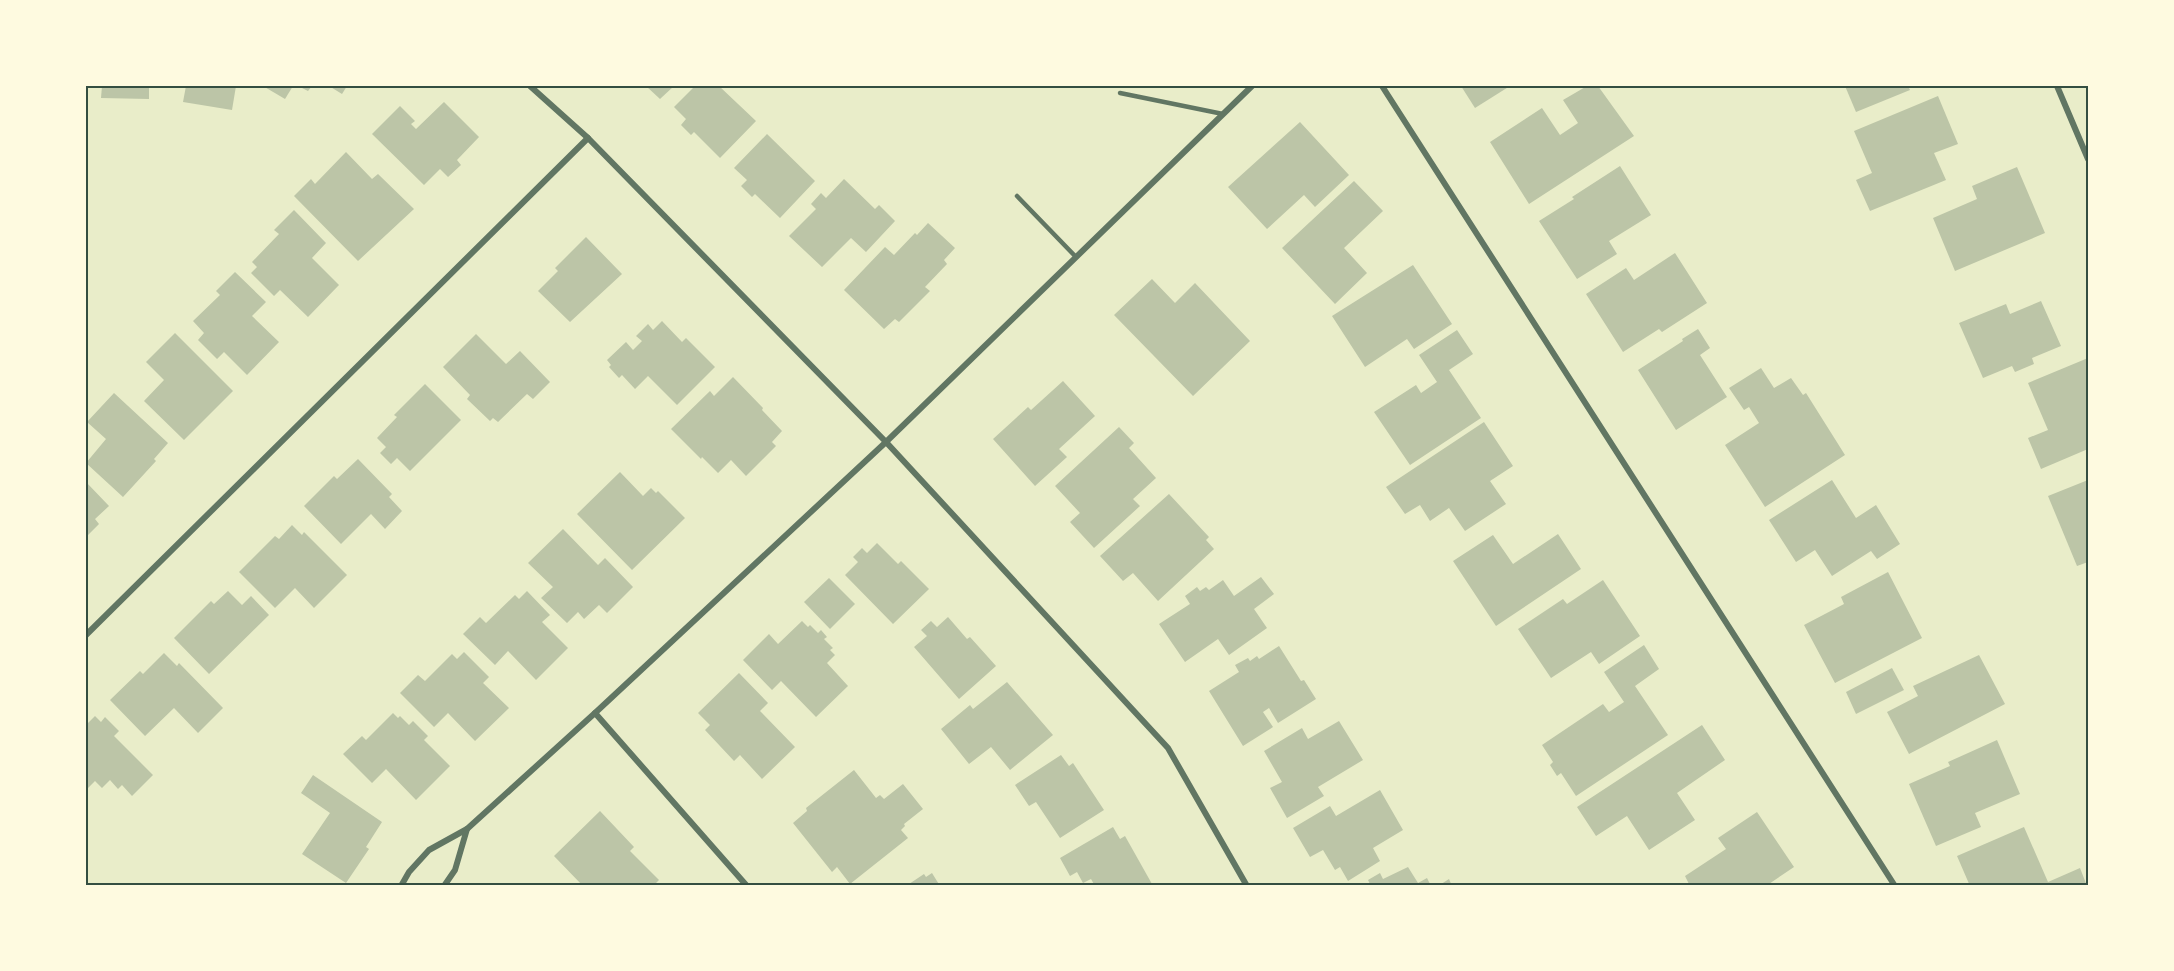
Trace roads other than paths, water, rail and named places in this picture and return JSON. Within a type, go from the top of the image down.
[{"type":"street","points":[[530,86],[588,138],[886,442],[1168,748],[1247,885]]},
{"type":"street","points":[[401,885],[409,872],[429,850],[466,829],[886,442],[1252,86]]},
{"type":"street","points":[[1382,86],[1895,885]]},
{"type":"street","points":[[2057,86],[2088,159]]},
{"type":"street","points":[[86,635],[588,138]]},
{"type":"street","points":[[595,712],[747,885]]},
{"type":"street","points":[[444,885],[455,870],[466,829]]},
{"type":"lane","points":[[1120,93],[1223,114]]},
{"type":"lane","points":[[1017,196],[1076,257]]}]
